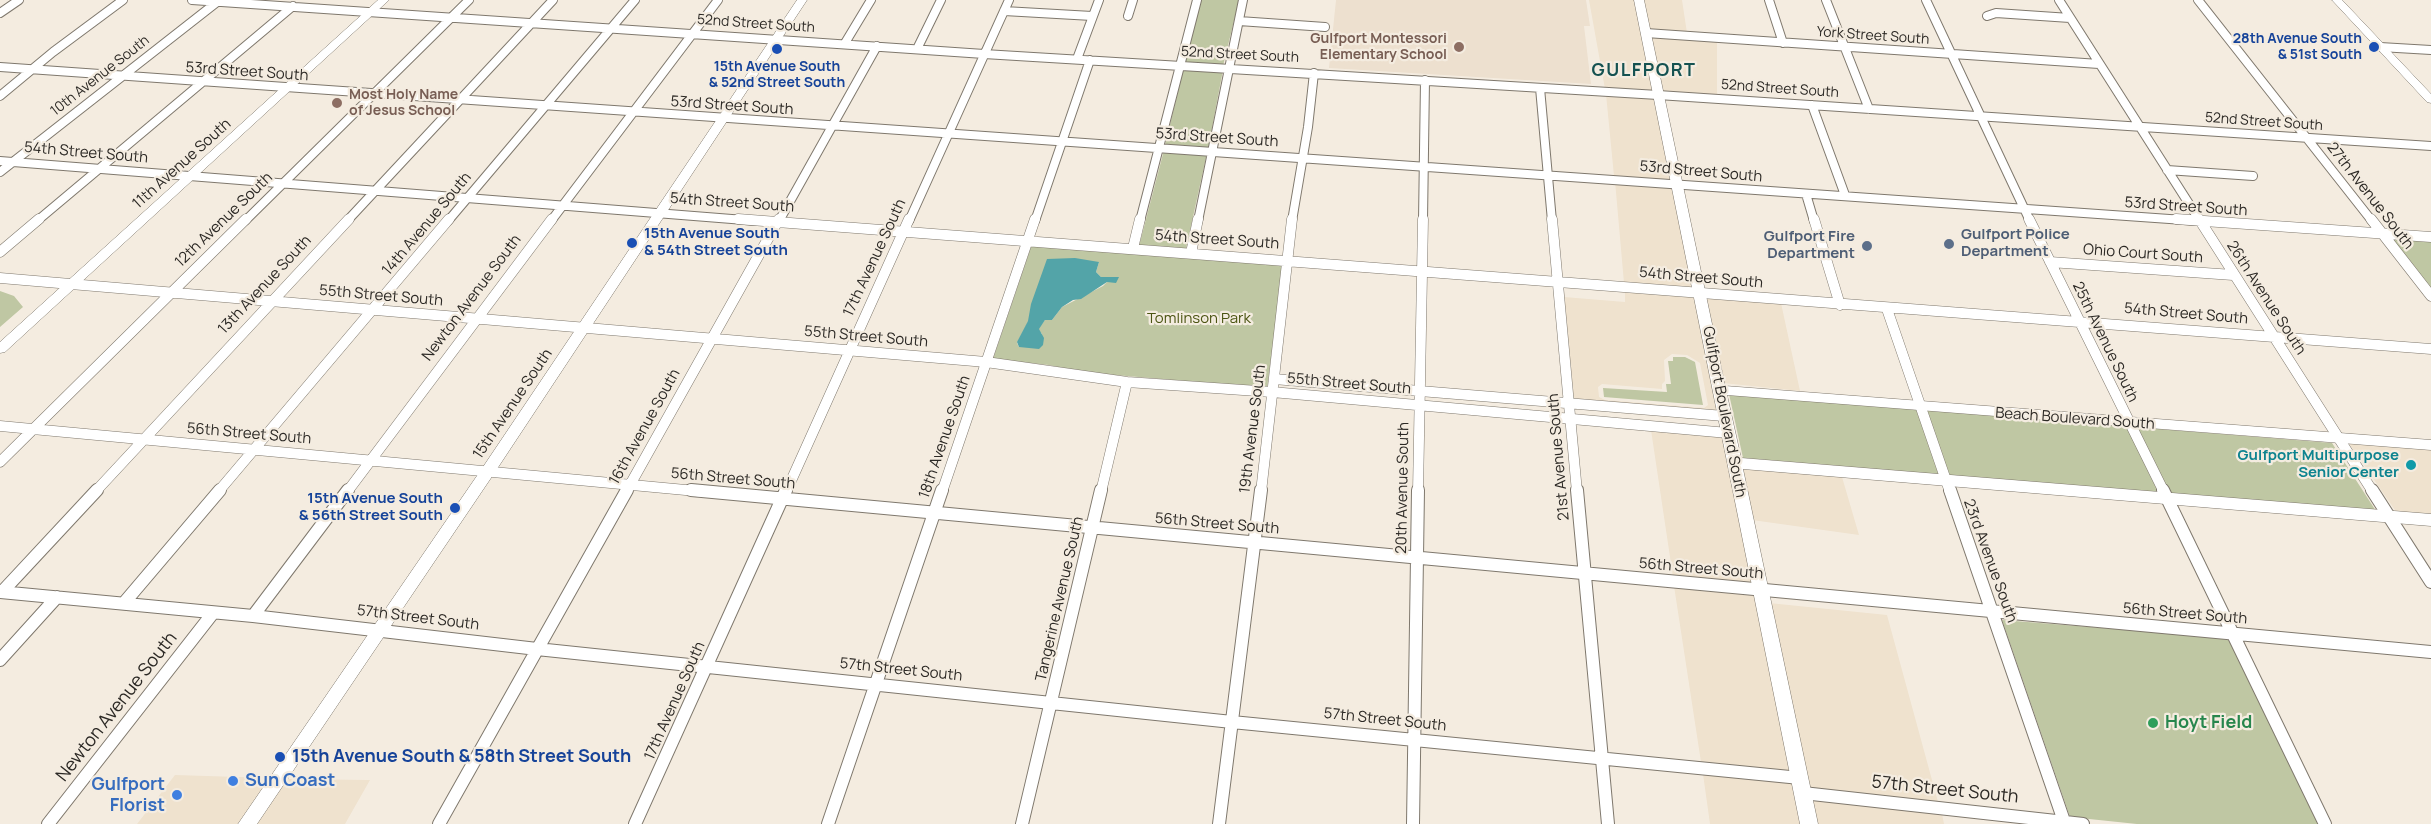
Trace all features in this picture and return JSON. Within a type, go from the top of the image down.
[{"type":"street","points":[[0,13],[19,0]]},
{"type":"street","points":[[0,96],[35,69],[52,52],[123,0]]},
{"type":"street","name":"52nd Street South","points":[[192,0],[984,54],[1658,94],[2431,146]]},
{"type":"street","name":"11th Avenue South","points":[[0,349],[384,0]]},
{"type":"street","name":"12th Avenue South","points":[[0,462],[469,0]]},
{"type":"street","name":"13th Avenue South","points":[[1,592],[553,0]]},
{"type":"street","name":"14th Avenue South","points":[[124,603],[635,0]]},
{"type":"street","name":"Newton Avenue South","points":[[253,616],[718,0]]},
{"type":"street","name":"15th Avenue South","points":[[247,824],[661,214],[801,0]]},
{"type":"street","points":[[845,43],[871,0]]},
{"type":"street","points":[[917,49],[941,0]]},
{"type":"street","name":"17th Avenue South","points":[[635,824],[848,350],[1009,0]]},
{"type":"street","points":[[1077,59],[1099,0]]},
{"type":"street","points":[[1128,16],[1133,0]]},
{"type":"street","points":[[1133,248],[1197,0]]},
{"type":"street","points":[[1191,253],[1227,68],[1243,0]]},
{"type":"street","name":"Gulfport Boulevard South","points":[[1639,0],[1809,824]]},
{"type":"street","points":[[1769,0],[1783,43]]},
{"type":"street","points":[[1826,0],[1869,109]]},
{"type":"street","name":"25th Avenue South","points":[[1926,0],[2024,209],[2325,824]]},
{"type":"street","name":"26th Avenue South","points":[[2059,0],[2431,582]]},
{"type":"street","name":"27th Avenue South","points":[[2198,0],[2431,296]]},
{"type":"street","points":[[2337,0],[2431,100]]},
{"type":"street","name":"10th Avenue South","points":[[0,172],[217,2]]},
{"type":"street","points":[[0,252],[293,6]]},
{"type":"street","points":[[1004,11],[1092,16]]},
{"type":"street","points":[[1988,16],[1996,13],[2070,18]]},
{"type":"street","points":[[1239,21],[1325,27]]},
{"type":"street","name":"York Street South","points":[[1646,33],[2099,64]]},
{"type":"street","name":"16th Avenue South","points":[[439,824],[877,46]]},
{"type":"street","points":[[2380,46],[2431,50]]},
{"type":"street","name":"18th Avenue South","points":[[828,824],[1090,60]]},
{"type":"street","name":"53rd Street South","points":[[0,68],[724,119],[950,132],[2431,237]]},
{"type":"street","name":"19th Avenue South","points":[[1219,824],[1314,73]]},
{"type":"street","name":"20th Avenue South","points":[[1413,824],[1412,740],[1425,80]]},
{"type":"street","name":"21st Avenue South","points":[[1539,88],[1608,824]]},
{"type":"street","points":[[1812,105],[1845,195]]},
{"type":"street","name":"54th Street South","points":[[0,160],[661,214],[1289,260],[1887,309],[2078,320],[2431,349]]},
{"type":"street","points":[[2167,170],[2253,176]]},
{"type":"street","points":[[1806,194],[1840,304]]},
{"type":"street","name":"Ohio Court South","points":[[2050,262],[2233,275]]},
{"type":"street","name":"55th Street South","points":[[0,278],[986,362],[1127,382],[1272,392],[1728,433]]},
{"type":"street","name":"23rd Avenue South","points":[[1887,309],[2064,823]]},
{"type":"street","name":"55th Street South","points":[[1274,379],[1724,416]]},
{"type":"street","name":"Tangerine Avenue South","points":[[1022,824],[1127,382]]},
{"type":"street","name":"Beach Boulevard South","points":[[1719,390],[2431,445]]},
{"type":"street","name":"56th Street South","points":[[0,426],[2431,652]]},
{"type":"street","points":[[1734,463],[2431,520]]},
{"type":"street","name":"57th Street South","points":[[1,592],[253,616],[537,649],[1232,722],[1602,758],[2083,824]]},
{"type":"street","points":[[0,660],[57,597]]},
{"type":"street","name":"Newton Avenue South","points":[[48,824],[213,613]]},
{"type":"shaded area","name":"Gulfport Montessori Elementary School","points":[[1336,0],[1586,0],[1590,26],[1584,26],[1591,84],[1329,68]]},
{"type":"shaded area","points":[[1589,0],[1635,0],[1653,92],[1605,89]]},
{"type":"shaded area","points":[[1643,0],[1682,0],[1687,33],[1650,32]]},
{"type":"shaded area","points":[[1650,36],[1717,40],[1717,96],[1662,93]]},
{"type":"shaded area","points":[[1606,94],[1654,96],[1670,180],[1614,176]]},
{"type":"shaded area","points":[[1615,181],[1671,185],[1694,290],[1624,283]]},
{"type":"shaded area","points":[[1625,289],[1695,296],[1718,412],[1574,400],[1564,297],[1625,302]],"holes":[[[1672,354],[1687,355],[1700,363],[1708,405],[1704,408],[1605,400],[1599,397],[1598,387],[1602,384],[1662,389],[1665,381],[1664,360]]]},
{"type":"shaded area","points":[[1706,297],[1781,303],[1800,391],[1723,383]]},
{"type":"shaded area","points":[[1651,430],[1723,436],[1752,584],[1673,577]]},
{"type":"shaded area","points":[[2348,442],[2431,449],[2431,516],[2397,513]]},
{"type":"shaded area","points":[[1741,468],[1842,477],[1859,535],[1752,520]]},
{"type":"shaded area","points":[[1674,586],[1754,594],[1791,771],[1701,762]]},
{"type":"shaded area","points":[[1769,603],[1887,615],[1938,802],[1809,788]]},
{"type":"shaded area","points":[[1703,774],[1793,783],[1801,824],[1710,824]]},
{"type":"shaded area","points":[[175,775],[271,778],[240,824],[137,824]]},
{"type":"shaded area","points":[[286,779],[370,780],[345,824],[255,824]]},
{"type":"shaded area","points":[[1811,799],[1942,814],[1944,824],[1816,824]]},
{"type":"green space","points":[[1201,0],[1239,0],[1223,66],[1185,63]]},
{"type":"green space","points":[[1184,67],[1223,70],[1208,149],[1165,145]]},
{"type":"green space","points":[[1164,150],[1207,153],[1186,249],[1139,246]]},
{"type":"green space","points":[[2389,236],[2431,239],[2431,289]]},
{"type":"green space","name":"Tomlinson Park","points":[[1032,244],[1284,263],[1267,388],[1080,372],[1049,365],[993,359]],"holes":[[[1099,262],[1096,272],[1101,277],[1111,278],[1103,286],[1062,307],[1052,320],[1045,320],[1038,329],[1042,334],[1019,347],[1017,343],[1028,322]]]},
{"type":"green space","points":[[0,291],[14,296],[23,307],[0,327]]},
{"type":"green space","points":[[1673,357],[1685,357],[1695,362],[1703,405],[1604,397],[1603,388],[1667,392],[1666,384],[1671,384],[1668,361],[1673,361]]},
{"type":"green space","points":[[1729,394],[2332,443],[2376,511],[1743,458]]},
{"type":"green space","name":"Hoyt Field","points":[[2002,620],[2228,638],[2318,824],[2137,824],[2070,817]]},
{"type":"water","points":[[1075,258],[1099,262],[1096,272],[1101,277],[1119,277],[1116,283],[1107,282],[1081,299],[1073,300],[1062,307],[1052,320],[1045,320],[1039,329],[1044,338],[1043,345],[1039,349],[1019,347],[1017,342],[1028,321],[1031,304],[1047,259]]},
{"type":"place","name":"Gulfport Montessori Elementary School","points":[[1459,47]]},
{"type":"place","name":"28th Avenue South & 51st South","points":[[2374,47]]},
{"type":"place","name":"15th Avenue South & 52nd Street South","points":[[777,49]]},
{"type":"place","name":"Most Holy Name of Jesus School","points":[[337,103]]},
{"type":"place","name":"15th Avenue South & 54th Street South","points":[[632,243]]},
{"type":"place","name":"Gulfport Police Department","points":[[1949,244]]},
{"type":"place","name":"Gulfport Fire Department","points":[[1867,246]]},
{"type":"place","name":"Gulfport Multipurpose Senior Center","points":[[2411,465]]},
{"type":"place","name":"15th Avenue South & 56th Street South","points":[[455,508]]},
{"type":"place","name":"Hoyt Field","points":[[2153,723]]},
{"type":"place","name":"15th Avenue South & 58th Street South","points":[[280,757]]},
{"type":"place","name":"Sun Coast","points":[[233,781]]},
{"type":"place","name":"Gulfport Florist","points":[[177,795]]},
{"type":"district","name":"GULFPORT","points":[[1644,71]]}]
